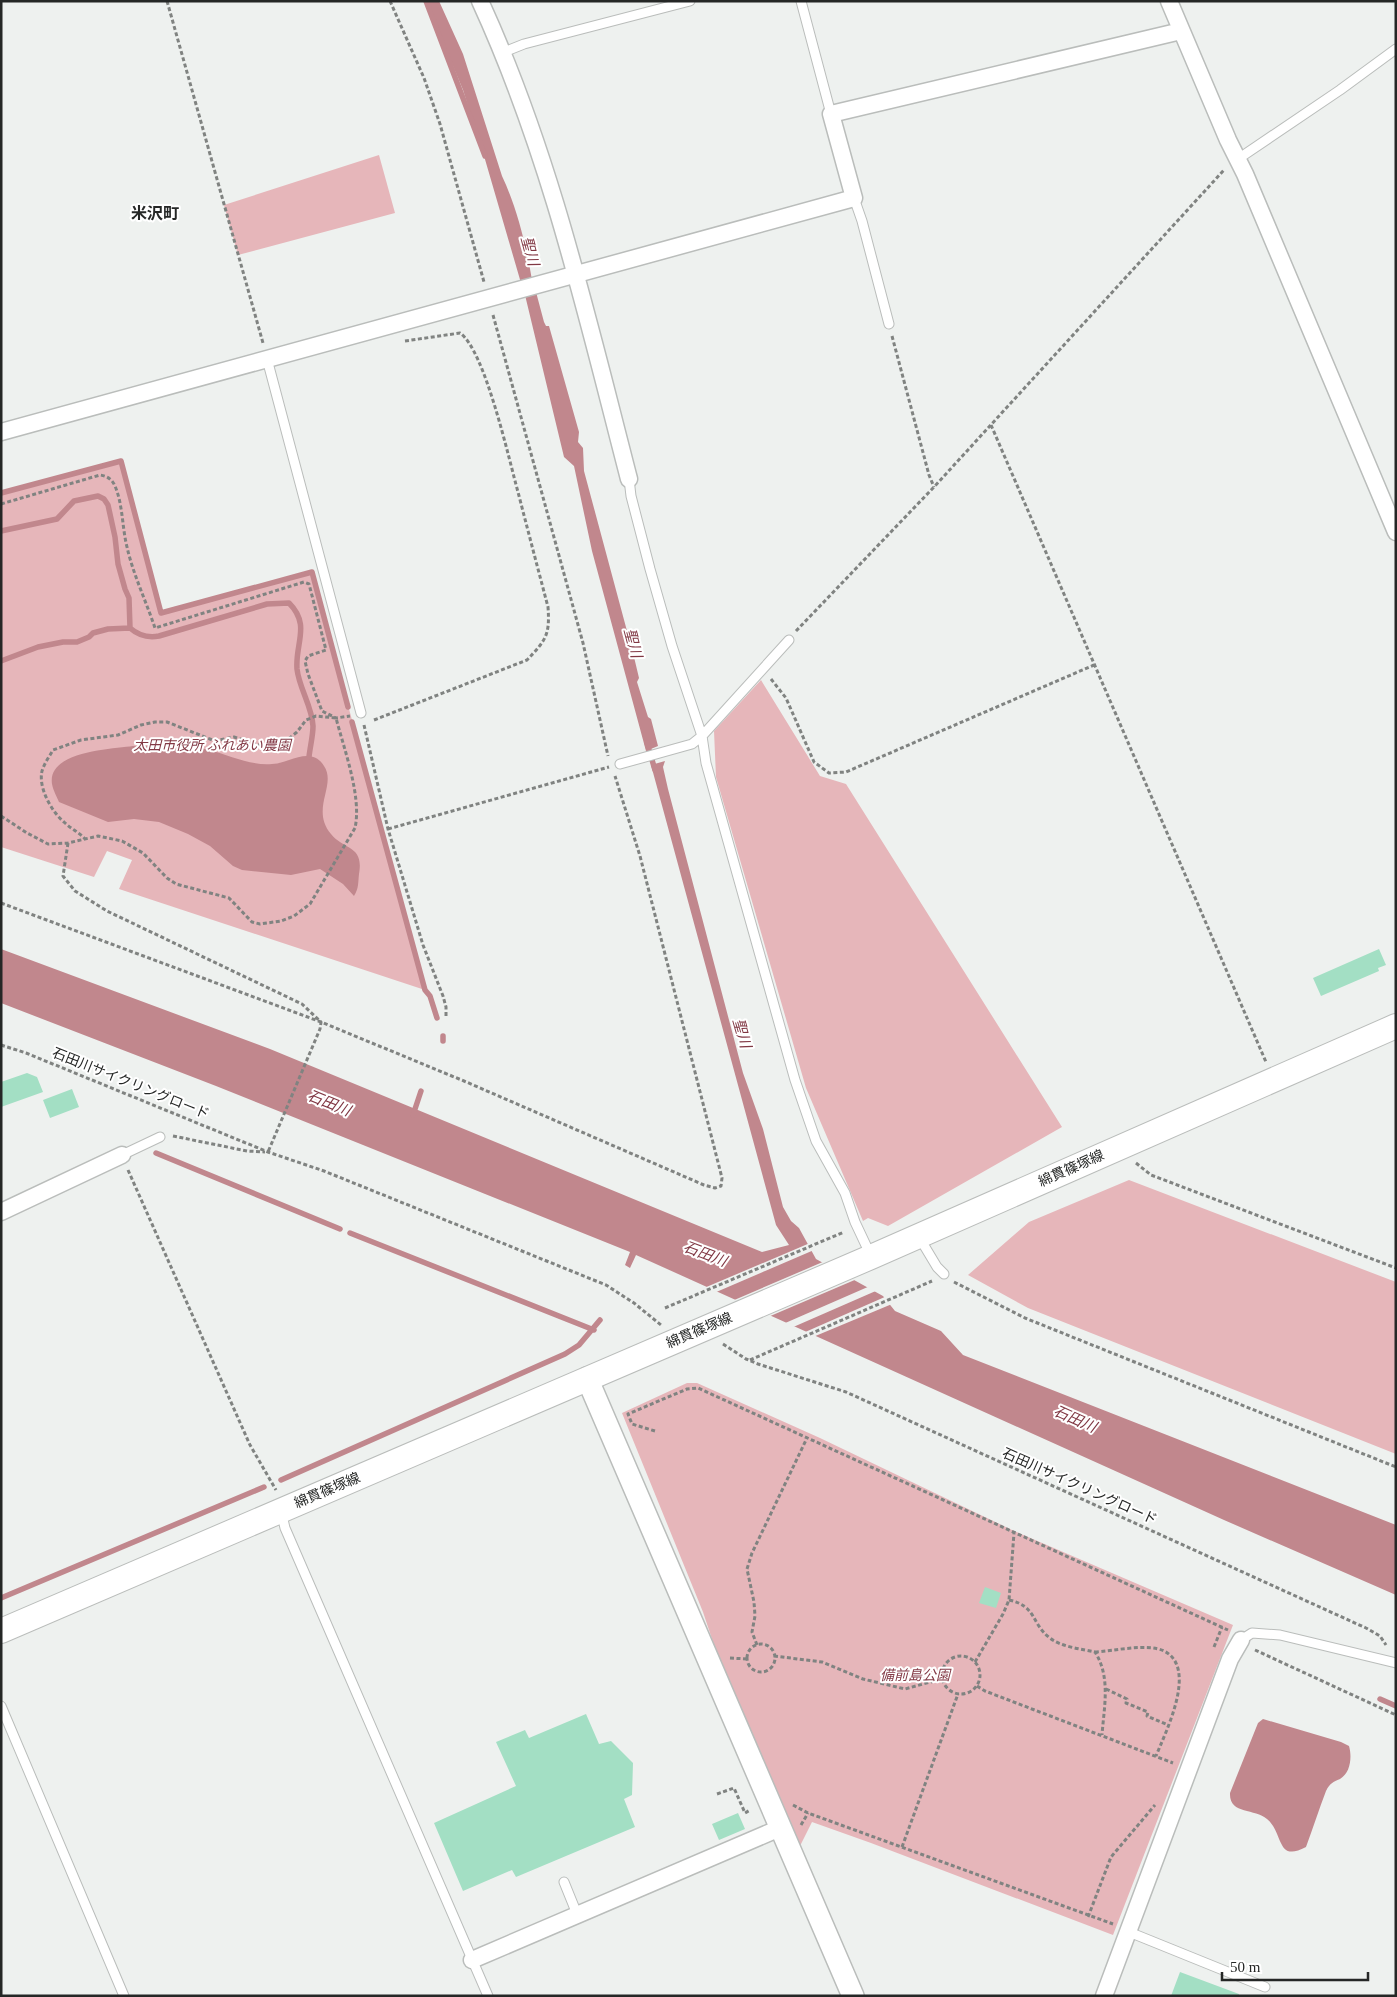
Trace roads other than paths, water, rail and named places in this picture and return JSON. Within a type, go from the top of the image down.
[{"type":"main road","name":"綿貫篠塚線","points":[[1,1630],[587,1378],[717,1332],[866,1259],[1396,1026]]},
{"type":"street","points":[[480,1],[504,52],[546,173],[570,276],[629,479]]},
{"type":"street","points":[[1169,1],[1396,532]]},
{"type":"street","points":[[1,432],[854,198],[831,114],[1181,31]]},
{"type":"street","points":[[1,1212],[122,1155]]},
{"type":"street","points":[[587,1378],[853,1996]]},
{"type":"street","points":[[1104,1996],[1122,1929],[1230,1659],[1240,1640]]},
{"type":"street","points":[[472,1960],[780,1828]]},
{"type":"lane","points":[[504,52],[524,44],[690,1]]},
{"type":"lane","points":[[801,1],[831,114]]},
{"type":"lane","points":[[1238,159],[1396,49]]},
{"type":"lane","points":[[854,198],[862,220],[889,324]]},
{"type":"lane","points":[[267,359],[361,714]]},
{"type":"lane","points":[[629,479],[631,496],[652,578],[702,736],[706,763],[794,1080],[816,1141],[845,1193],[856,1222],[866,1259]]},
{"type":"lane","points":[[616,765],[692,744],[702,736],[789,640]]},
{"type":"lane","points":[[122,1155],[160,1137]]},
{"type":"lane","points":[[918,1236],[937,1267],[944,1274]]},
{"type":"lane","points":[[281,1510],[285,1528],[488,1996]]},
{"type":"lane","points":[[1240,1640],[1252,1633],[1280,1635],[1396,1663]]},
{"type":"lane","points":[[1,1706],[124,1996]]},
{"type":"lane","points":[[564,1882],[577,1914]]},
{"type":"lane","points":[[1122,1929],[1265,1987]]},
{"type":"water","points":[[426,1],[439,1],[463,54],[502,176],[517,214],[532,280],[521,283],[463,90]]},
{"type":"water","points":[[536,292],[544,322],[546,326],[549,326],[579,432],[578,442],[583,448],[584,471],[634,657],[639,678],[637,682],[648,717],[651,719],[658,746],[646,751],[592,551],[574,466],[564,457],[525,295]]},
{"type":"water","points":[[133,746],[200,748],[248,762],[264,764],[278,763],[306,756],[319,760],[327,773],[328,781],[323,807],[325,825],[336,839],[356,853],[359,858],[358,885],[354,896],[343,884],[320,869],[291,875],[242,870],[233,866],[210,846],[159,822],[134,819],[108,822],[59,802],[52,784],[53,773],[60,765],[70,758],[83,754]]},
{"type":"water","name":"石田川","points":[[665,761],[663,767],[668,789],[743,1073],[763,1129],[783,1207],[791,1221],[799,1228],[816,1259],[883,1296],[895,1311],[941,1331],[963,1355],[1396,1525],[1396,1595],[1224,1520],[636,1255],[630,1268],[625,1265],[630,1252],[216,1086],[1,1003],[1,949],[270,1049],[762,1252],[789,1245],[776,1225],[651,765]]},
{"type":"water","points":[[1263,1719],[1349,1746],[1350,1759],[1346,1773],[1327,1788],[1306,1847],[1296,1851],[1285,1849],[1267,1819],[1238,1808],[1231,1800],[1230,1793],[1258,1723]]},
{"type":"waterway","name":"聖川","points":[[426,1],[485,156]]},
{"type":"waterway","points":[[1,493],[121,461],[161,613],[312,572],[348,707]]},
{"type":"waterway","points":[[1,531],[57,519],[74,501],[98,496],[104,499],[108,505],[115,537],[118,564],[129,598],[130,628],[144,636],[159,636],[267,604],[289,603],[296,611],[301,627],[297,669],[313,726],[309,757]]},
{"type":"waterway","points":[[1,661],[38,647],[63,642],[77,642],[89,637],[93,633],[108,629],[130,628]]},
{"type":"waterway","points":[[352,722],[425,990],[430,996],[437,1018]]},
{"type":"waterway","name":"聖川","points":[[647,743],[655,770]]},
{"type":"waterway","points":[[443,1036],[443,1041]]},
{"type":"waterway","points":[[413,1115],[421,1091]]},
{"type":"waterway","points":[[156,1153],[340,1229]]},
{"type":"waterway","points":[[350,1233],[594,1330]]},
{"type":"waterway","points":[[281,1480],[565,1354],[579,1345],[600,1320]]},
{"type":"waterway","points":[[1,1598],[264,1487]]},
{"type":"waterway","points":[[1380,1699],[1396,1706]]},
{"type":"district","name":"米沢町","points":[[155,213]]},
{"type":"park label","name":"太田市役所 ふれあい農園","points":[[212,745]]},
{"type":"park label","name":"備前島公園","points":[[915,1675]]}]
